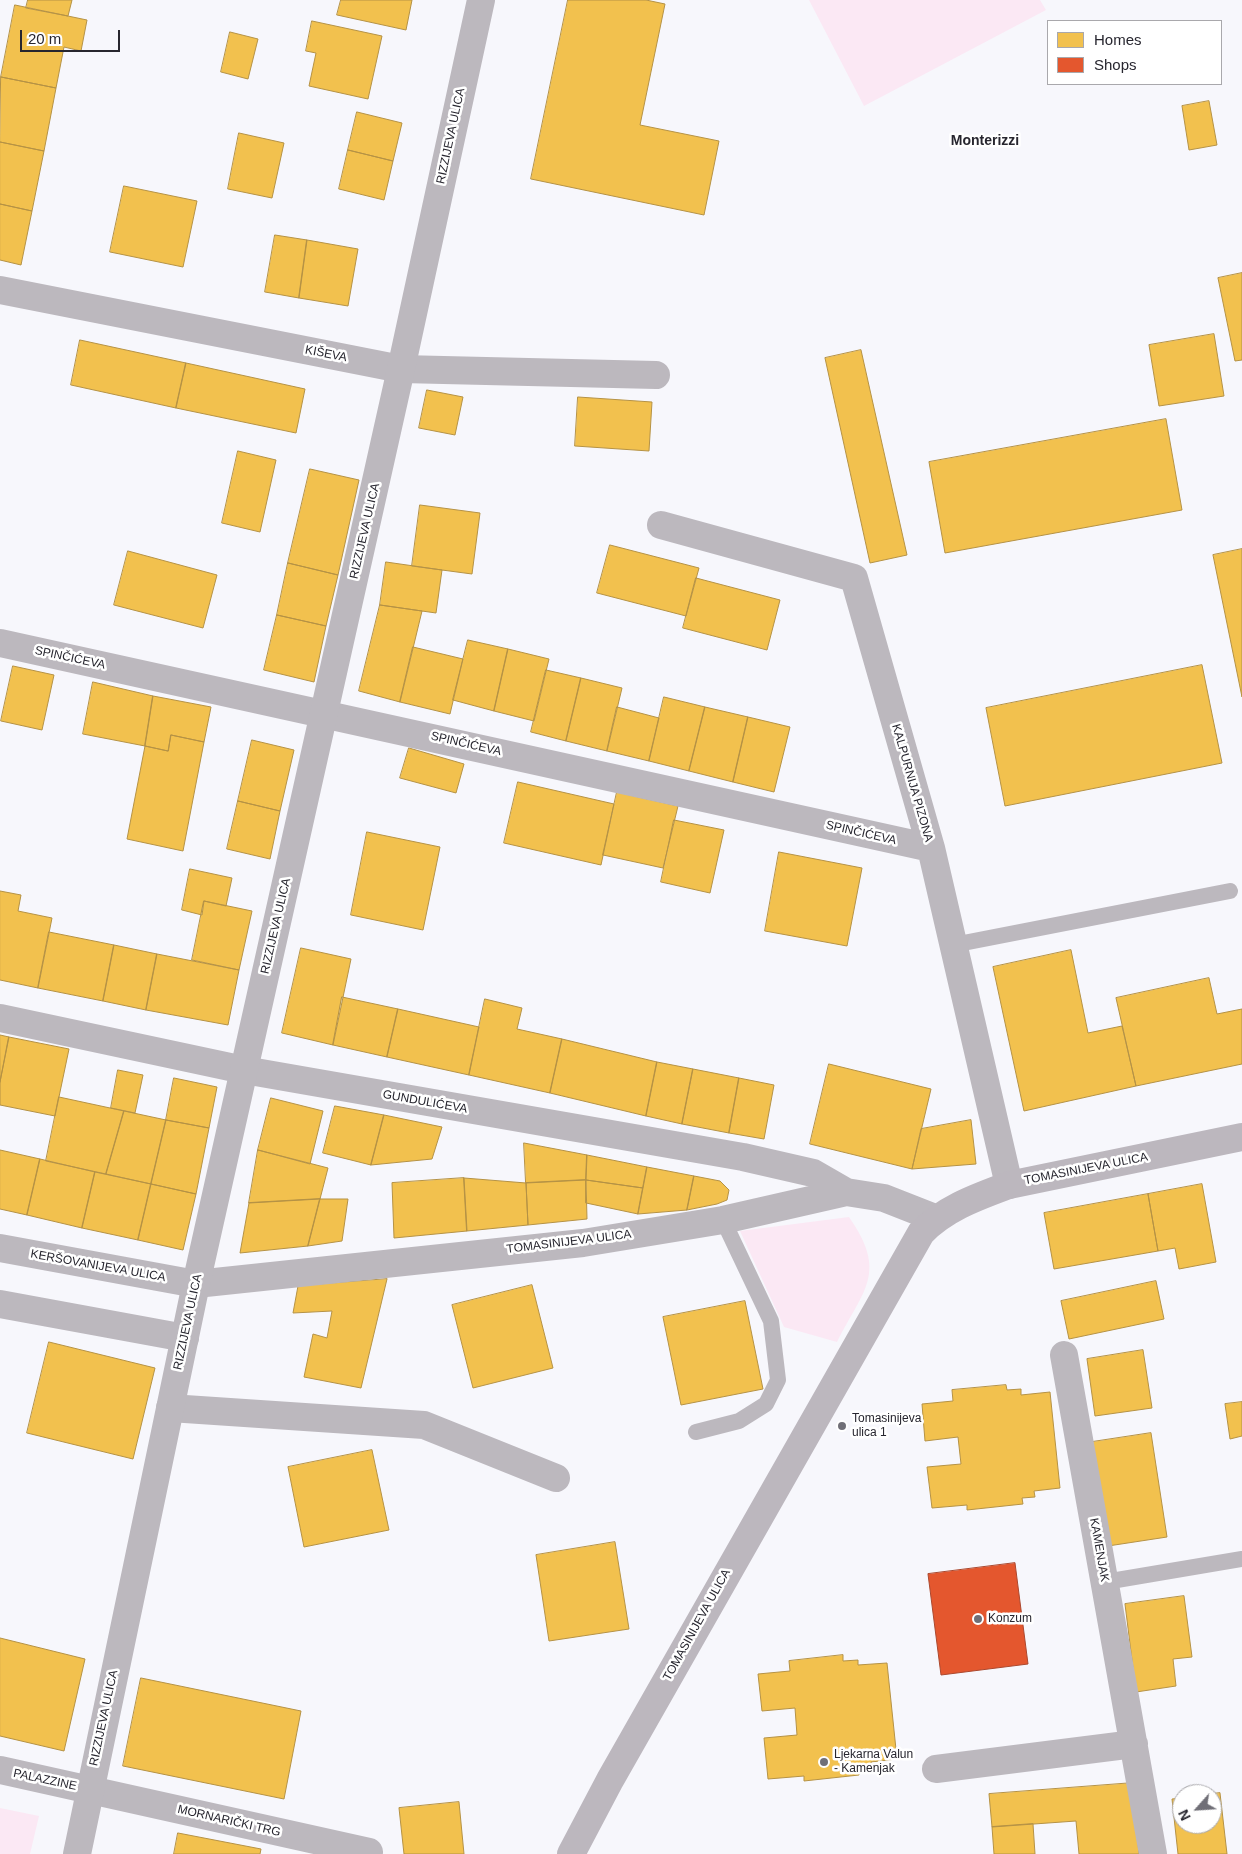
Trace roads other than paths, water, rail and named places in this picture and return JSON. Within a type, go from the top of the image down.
[{"type":"main road","name":"TOMASINIJEVA ULICA","points":[[571,1854],[610,1780],[908,1253],[921,1233],[935,1218],[975,1197],[1009,1185],[1242,1138]]},
{"type":"street","name":"RIZZIJEVA ULICA","points":[[77,1854],[89,1789],[196,1284],[401,369],[481,0]]},
{"type":"street","name":"KIŠEVA","points":[[0,290],[401,369],[656,375]]},
{"type":"street","name":"KALPURNIJA PIZONA","points":[[661,525],[854,578],[931,848],[1009,1185]]},
{"type":"street","name":"SPINČIĆEVA","points":[[0,642],[931,848]]},
{"type":"street","name":"GUNDULIĆEVA","points":[[0,1018],[244,1070],[743,1157],[813,1173],[846,1192]]},
{"type":"street","name":"TOMASINIJEVA ULICA","points":[[196,1284],[582,1243],[723,1220],[846,1192],[884,1198],[935,1218]]},
{"type":"street","name":"KERŠOVANIJEVA ULICA","points":[[0,1248],[196,1284]]},
{"type":"street","points":[[0,1304],[185,1338]]},
{"type":"street","name":"KAMENJAK","points":[[1064,1355],[1153,1854]]},
{"type":"street","points":[[170,1408],[424,1425],[556,1478]]},
{"type":"street","points":[[936,1769],[1134,1744]]},
{"type":"street","name":"PALAZZINE","points":[[0,1770],[89,1789]]},
{"type":"street","name":"MORNARIČKI TRG","points":[[89,1789],[369,1852]]},
{"type":"lane","points":[[953,945],[1230,891]]},
{"type":"lane","points":[[696,1432],[740,1421],[766,1404],[778,1380],[771,1321],[723,1220]]},
{"type":"lane","points":[[1105,1582],[1242,1559]]},
{"type":"place","name":"Tomasinijeva ulica 1","points":[[842,1426]]},
{"type":"place","name":"Konzum","points":[[978,1619]]},
{"type":"place","name":"Ljekarna Valun - Kamenjak","points":[[824,1762]]},
{"type":"district","name":"Monterizzi","points":[[985,141]]}]
